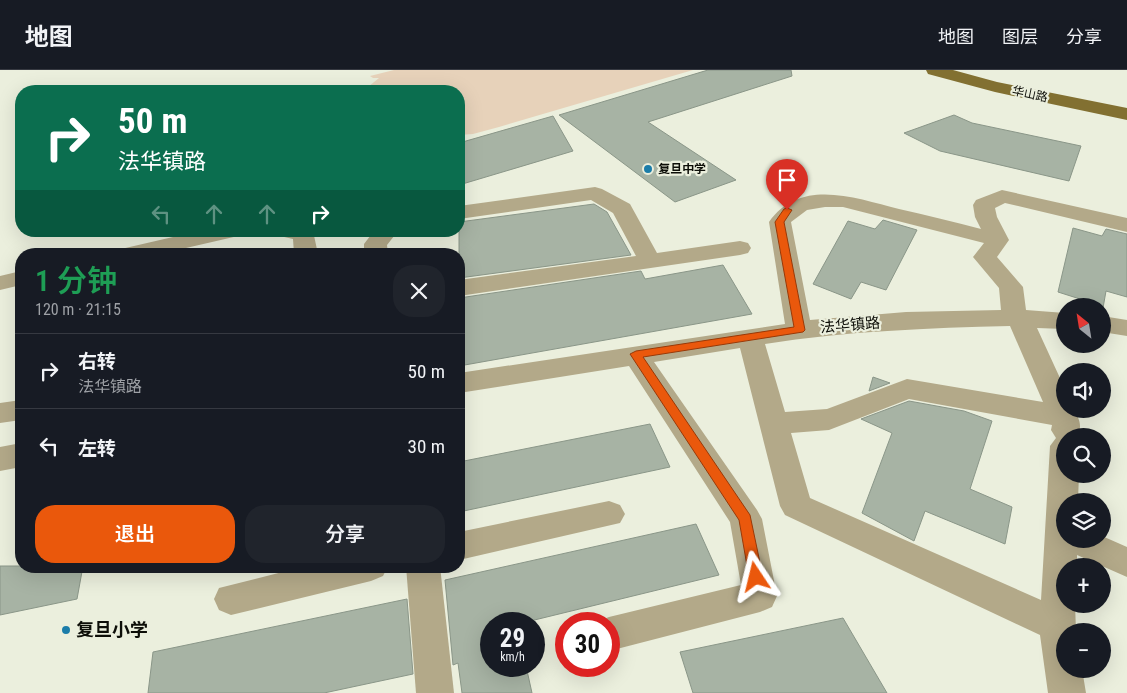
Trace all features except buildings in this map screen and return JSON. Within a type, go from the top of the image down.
[{"type":"main road","name":"华山路","points":[[934,70],[995,86],[1127,114]]},
{"type":"main road","name":"华山路","points":[[971,70],[1127,100]]},
{"type":"street","points":[[465,211],[595,194],[622,209],[650,261]]},
{"type":"street","points":[[998,240],[986,217],[984,205],[1002,196],[1127,225]]},
{"type":"street","points":[[799,330],[780,222],[787,210],[817,200],[843,201],[998,240]]},
{"type":"street","points":[[155,248],[204,237]]},
{"type":"street","points":[[375,248],[375,244],[381,237]]},
{"type":"street","points":[[998,240],[985,257],[1011,287],[1017,318],[1062,428]]},
{"type":"street","points":[[465,287],[740,248]]},
{"type":"street","points":[[0,283],[15,279]]},
{"type":"street","name":"法华镇路","points":[[465,382],[799,330],[906,320],[1017,318],[1056,320]]},
{"type":"street","points":[[1111,325],[1127,328]]},
{"type":"street","points":[[750,337],[796,506],[1056,624]]},
{"type":"street","points":[[620,631],[760,596],[746,519],[636,354]]},
{"type":"street","points":[[774,423],[829,419],[907,389],[1056,431]]},
{"type":"street","points":[[0,414],[15,411]]},
{"type":"street","points":[[0,458],[15,456]]},
{"type":"street","points":[[465,545],[609,514]]},
{"type":"street","points":[[1058,623],[1066,548]]},
{"type":"street","points":[[1096,548],[1127,562]]},
{"type":"street","points":[[231,599],[341,573]]},
{"type":"street","points":[[424,573],[435,693]]},
{"type":"street","points":[[1065,678],[1067,693]]},
{"type":"shaded area","points":[[394,70],[693,70],[499,127],[465,135],[465,85],[370,85],[379,78],[370,76]]},
{"type":"place","name":"复旦中学","points":[[648,169]]},
{"type":"place","name":"复旦小学","points":[[66,630]]},
{"type":"route","points":[[756,577],[746,519],[636,354],[799,330],[780,222],[787,210]]}]
